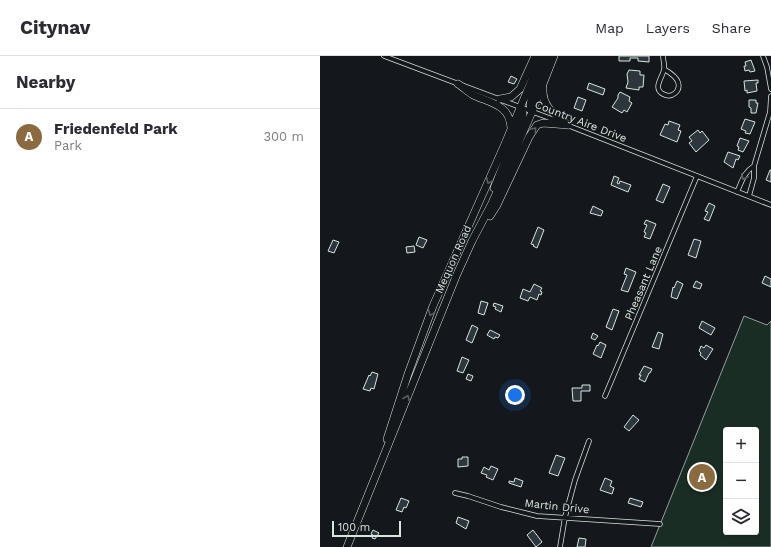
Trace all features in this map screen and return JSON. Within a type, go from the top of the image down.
[{"type":"main road","points":[[500,99],[511,97],[520,89],[535,56]]},
{"type":"main road","name":"Mequon Road","points":[[347,547],[376,473],[377,466],[408,374],[433,306],[542,56]]},
{"type":"main road","points":[[532,112],[530,105],[531,100],[548,56]]},
{"type":"main road","name":"Mequon Road","points":[[376,473],[380,468],[458,274],[532,112],[554,56]]},
{"type":"main road","points":[[543,83],[542,94],[548,109],[568,125]]},
{"type":"main road","points":[[458,84],[471,94],[506,111],[510,119],[511,130]]},
{"type":"main road","points":[[484,218],[488,202],[522,119],[523,114],[521,107]]},
{"type":"main road","points":[[474,237],[483,229],[497,205],[528,137],[534,129],[543,123],[568,125]]},
{"type":"street","name":"Country Aire Drive","points":[[384,56],[568,125],[771,205]]},
{"type":"street","points":[[663,56],[664,69],[659,83],[659,89],[662,94],[668,96],[674,95],[679,86],[678,80],[664,69]]},
{"type":"street","points":[[763,56],[767,67],[771,89]]},
{"type":"street","points":[[749,196],[754,178],[754,166],[770,112],[771,96]]},
{"type":"street","points":[[737,192],[748,169],[754,166]]},
{"type":"street","name":"Pheasant Lane","points":[[605,396],[697,176]]},
{"type":"street","points":[[560,547],[565,517],[575,480],[589,441]]},
{"type":"street","name":"Martin Drive","points":[[455,493],[537,516],[660,524]]},
{"type":"green space","points":[[744,316],[767,325],[771,321],[771,547],[651,547]]},
{"type":"building","points":[[619,56],[649,56],[649,62],[638,61],[638,58],[630,58],[630,61],[619,61]]},
{"type":"building","points":[[751,60],[755,71],[745,71],[745,62]]},
{"type":"building","points":[[629,70],[640,71],[640,75],[644,75],[643,87],[639,87],[639,90],[626,88],[628,82],[627,74]]},
{"type":"building","points":[[511,76],[517,79],[514,84],[508,82]]},
{"type":"building","points":[[758,80],[758,83],[756,83],[757,91],[747,93],[747,90],[745,91],[744,81]]},
{"type":"building","points":[[589,83],[605,89],[603,95],[587,89]]},
{"type":"building","points":[[620,92],[630,97],[629,101],[632,103],[627,112],[624,110],[622,113],[612,107]]},
{"type":"building","points":[[578,97],[586,100],[582,111],[574,108]]},
{"type":"building","points":[[749,100],[756,100],[756,103],[758,103],[756,113],[751,113]]},
{"type":"building","points":[[745,119],[755,122],[750,134],[745,133],[746,131],[741,129]]},
{"type":"building","points":[[669,121],[680,125],[678,130],[681,131],[677,142],[660,135],[665,124],[668,125]]},
{"type":"building","points":[[698,130],[700,133],[702,131],[709,140],[696,152],[689,143],[692,141],[689,137]]},
{"type":"building","points":[[740,138],[749,141],[743,152],[738,150],[739,147],[737,146]]},
{"type":"building","points":[[728,152],[740,156],[738,160],[736,159],[733,168],[724,162]]},
{"type":"building","points":[[771,170],[771,182],[766,180]]},
{"type":"building","points":[[614,176],[619,178],[617,183],[619,184],[620,181],[631,185],[628,192],[611,185]]},
{"type":"building","points":[[663,184],[670,187],[663,203],[656,200]]},
{"type":"building","points":[[709,203],[715,206],[709,221],[704,219],[708,212],[705,211]]},
{"type":"building","points":[[593,206],[603,211],[601,216],[590,213]]},
{"type":"building","points":[[646,220],[656,224],[650,239],[644,237],[646,233],[644,232],[647,225],[644,224]]},
{"type":"building","points":[[538,227],[544,230],[537,248],[531,244]]},
{"type":"building","points":[[419,237],[427,240],[423,248],[416,245]]},
{"type":"building","points":[[694,239],[701,241],[696,258],[688,255]]},
{"type":"building","points":[[333,240],[339,242],[334,253],[328,251]]},
{"type":"building","points":[[414,246],[415,252],[407,253],[406,247]]},
{"type":"building","points":[[626,268],[636,272],[628,292],[621,290],[627,275],[624,274]]},
{"type":"building","points":[[765,276],[771,279],[771,287],[762,283]]},
{"type":"building","points":[[677,281],[683,284],[677,299],[671,297],[673,287],[674,288]]},
{"type":"building","points":[[696,281],[702,284],[700,289],[693,287]]},
{"type":"building","points":[[534,284],[542,288],[540,291],[542,292],[541,295],[539,294],[537,300],[530,297],[528,301],[520,298],[523,289],[530,292]]},
{"type":"building","points":[[481,301],[488,303],[484,315],[478,313]]},
{"type":"building","points":[[494,303],[503,306],[501,312],[495,309],[496,307],[493,306]]},
{"type":"building","points":[[613,309],[619,311],[612,330],[606,327]]},
{"type":"building","points":[[702,321],[715,328],[711,335],[699,328]]},
{"type":"building","points":[[472,325],[478,328],[472,343],[466,340]]},
{"type":"building","points":[[490,330],[500,335],[498,338],[495,337],[494,339],[487,335]]},
{"type":"building","points":[[658,332],[663,334],[659,349],[652,347]]},
{"type":"building","points":[[593,333],[598,336],[595,340],[591,338]]},
{"type":"building","points":[[600,342],[606,345],[601,358],[593,354]]},
{"type":"building","points":[[706,345],[713,349],[706,360],[700,355],[701,353],[699,351],[701,346],[704,348]]},
{"type":"building","points":[[462,357],[469,360],[463,373],[457,371]]},
{"type":"building","points":[[644,366],[652,369],[645,382],[639,379],[641,375],[639,375]]},
{"type":"building","points":[[372,372],[378,374],[374,389],[371,388],[370,391],[363,389],[369,375],[370,376]]},
{"type":"building","points":[[468,374],[473,376],[471,381],[466,379]]},
{"type":"building","points":[[582,385],[590,385],[590,391],[581,391],[581,401],[573,401],[572,388],[582,388]]},
{"type":"building","points":[[633,415],[639,420],[629,431],[624,427]]},
{"type":"building","points":[[556,455],[565,458],[558,476],[549,473]]},
{"type":"building","points":[[462,457],[468,457],[468,466],[458,467],[458,459],[462,459]]},
{"type":"building","points":[[491,466],[498,469],[493,480],[486,477],[487,475],[481,473],[484,467],[489,470]]},
{"type":"building","points":[[515,478],[523,481],[521,487],[509,483],[509,481],[514,482]]},
{"type":"building","points":[[605,478],[612,481],[610,486],[614,488],[612,494],[600,490]]},
{"type":"building","points":[[401,498],[409,501],[406,508],[404,507],[402,512],[396,510]]},
{"type":"building","points":[[630,498],[643,502],[641,507],[628,503]]},
{"type":"building","points":[[458,517],[469,521],[466,529],[456,523]]},
{"type":"building","points":[[373,530],[379,533],[375,539],[372,538],[373,535],[371,534]]},
{"type":"building","points":[[533,530],[542,542],[536,547],[527,535]]},
{"type":"building","points":[[579,538],[586,539],[585,547],[577,547]]},
{"type":"place","name":"Friedenfeld Park","points":[[702,477]]}]
